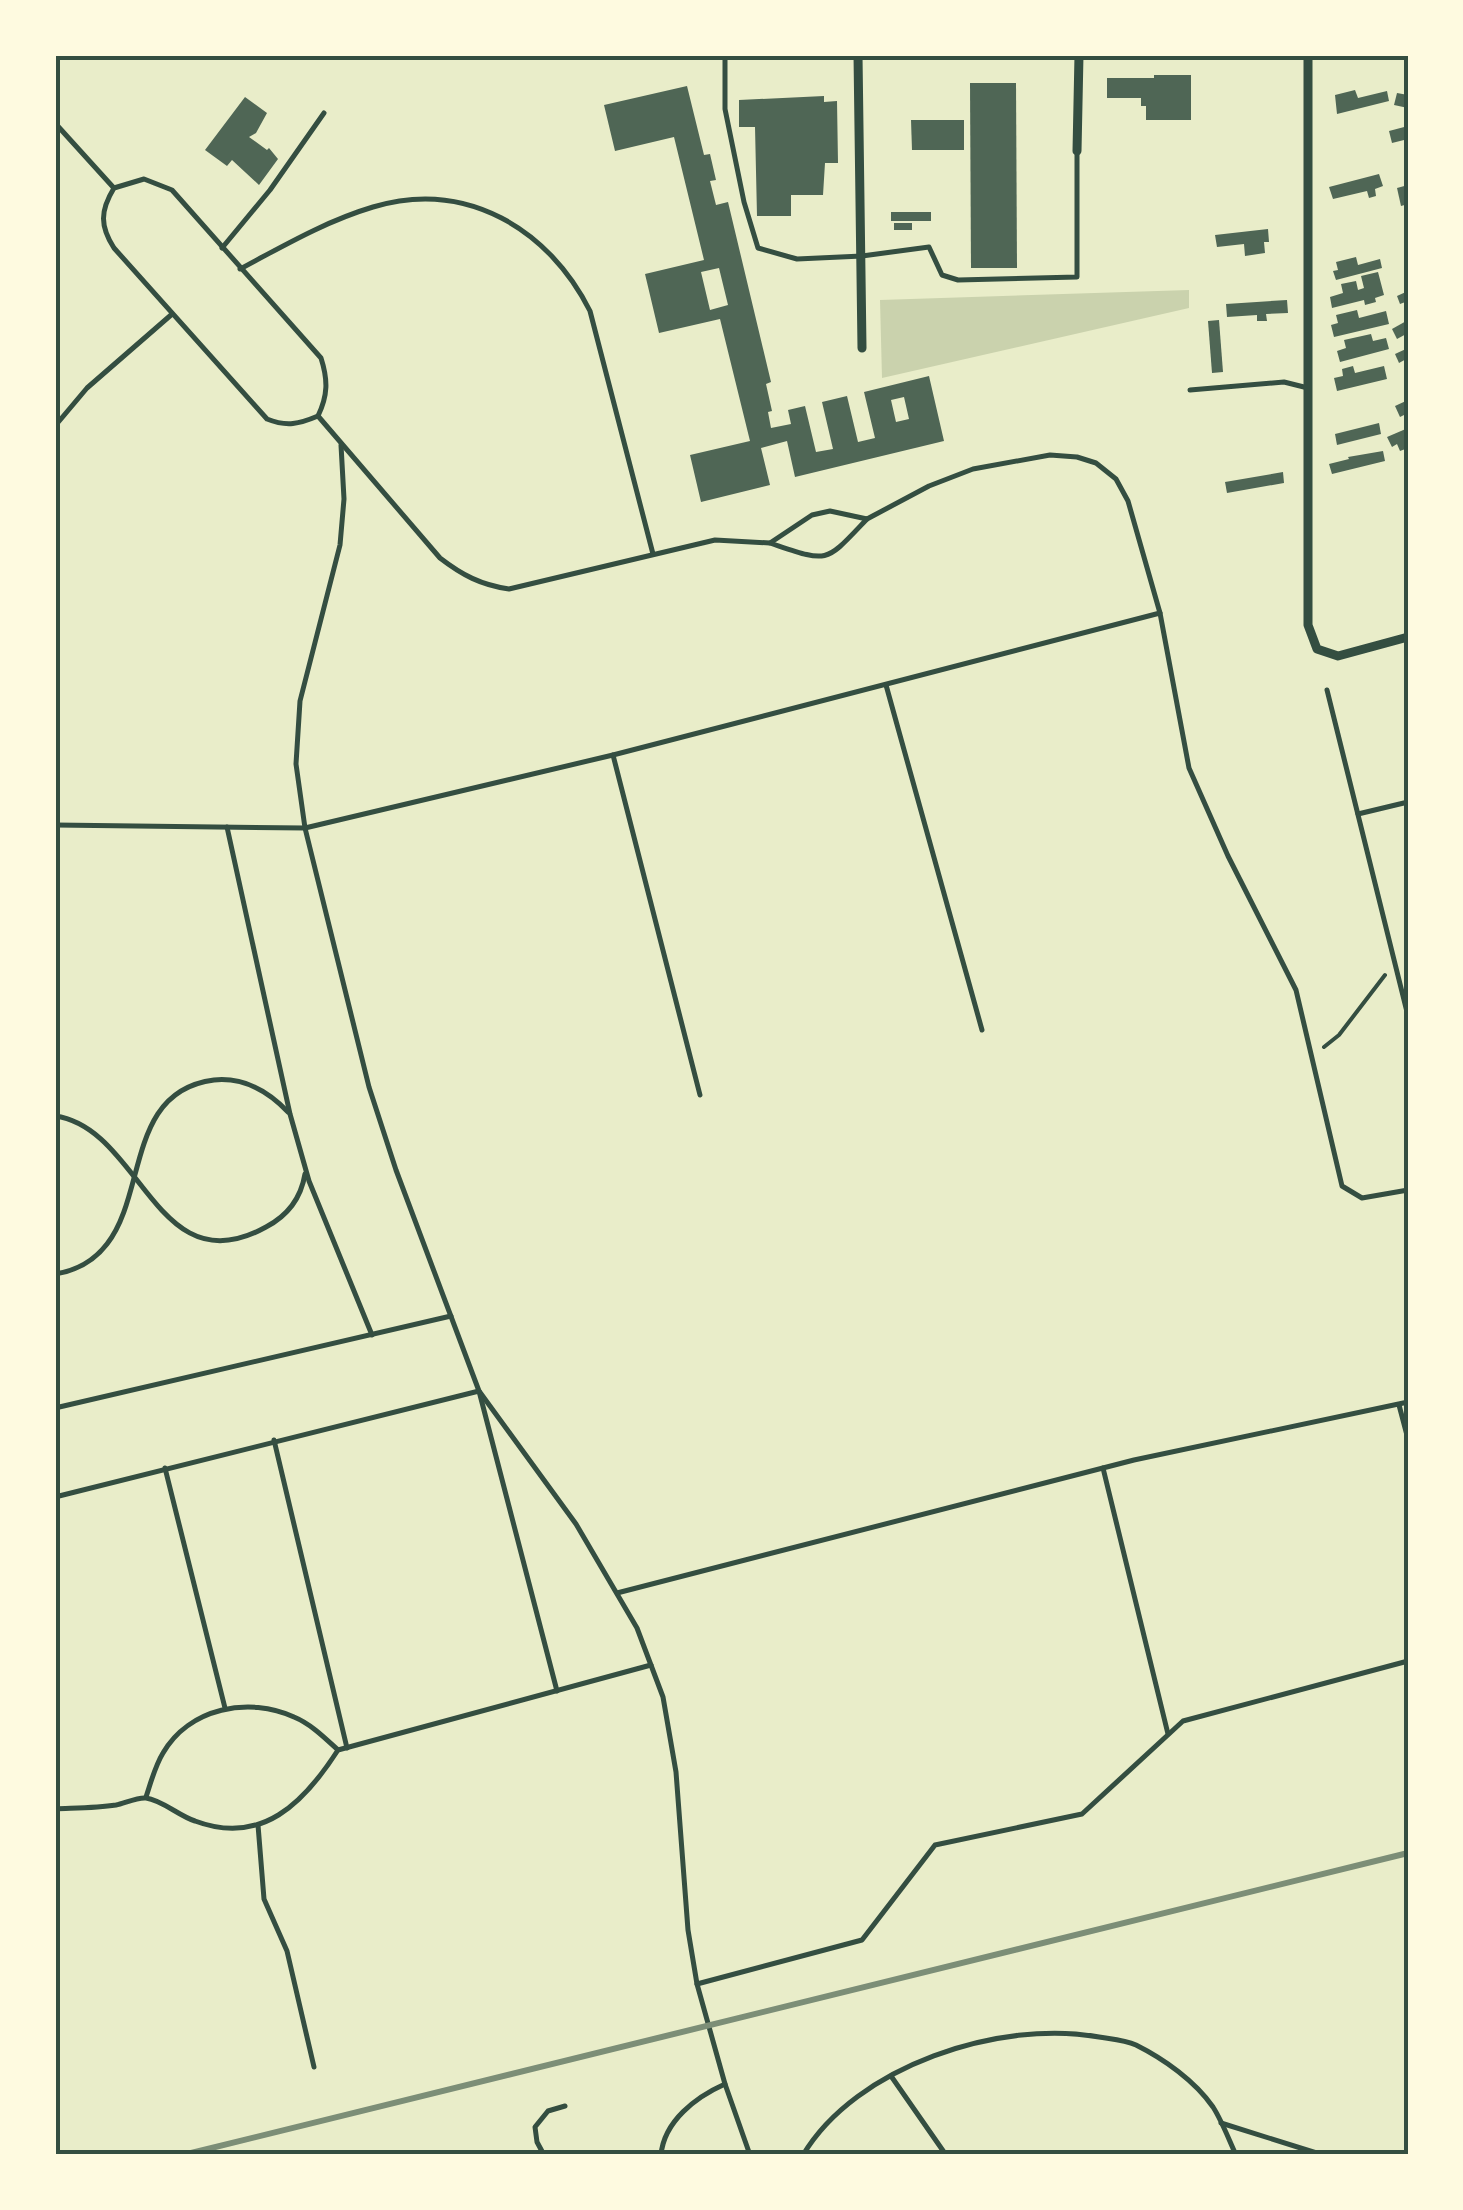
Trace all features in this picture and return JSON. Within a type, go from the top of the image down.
[{"type":"street","points":[[858,55],[862,348]]},
{"type":"street","points":[[1078,151],[1079,55]]},
{"type":"street","points":[[1308,55],[1308,625],[1316,649],[1338,656],[1408,638]]},
{"type":"lane","points":[[725,55],[725,110],[758,248],[798,259],[929,247],[942,275],[958,280],[1077,277],[1078,151]]},
{"type":"lane","points":[[222,248],[270,190],[324,113]]},
{"type":"lane","points":[[55,122],[114,188]]},
{"type":"lane","points":[[114,188],[144,179],[172,190],[321,358],[327,377],[326,398],[318,416]]},
{"type":"lane","points":[[114,188],[102,218],[104,234],[172,315],[267,419],[283,425],[318,416]]},
{"type":"lane","points":[[240,269],[318,228],[404,200],[462,203],[526,230],[556,256],[576,282],[590,311],[653,554]]},
{"type":"lane","points":[[55,426],[87,388],[172,315]]},
{"type":"lane","points":[[1190,390],[1284,382],[1308,388]]},
{"type":"lane","points":[[318,416],[440,558],[463,576],[509,589],[716,540],[770,543],[813,558],[833,554],[867,519],[929,486],[973,470],[1050,456],[1077,457],[1096,463],[1116,479],[1128,501],[1160,613],[1189,768],[1228,856],[1296,990],[1342,1186],[1362,1198],[1408,1190]]},
{"type":"lane","points":[[342,444],[344,500],[340,544],[300,701],[296,764],[304,828],[368,1087],[479,1390],[556,1691]]},
{"type":"lane","points":[[770,543],[812,515],[830,511],[867,519]]},
{"type":"lane","points":[[55,825],[304,828],[613,755],[1160,613]]},
{"type":"lane","points":[[886,685],[982,1030]]},
{"type":"lane","points":[[1327,690],[1408,1016]]},
{"type":"lane","points":[[613,755],[700,1096]]},
{"type":"lane","points":[[1358,814],[1408,802]]},
{"type":"lane","points":[[228,827],[290,1114],[306,1170],[372,1335]]},
{"type":"lane","points":[[55,1274],[80,1266],[108,1243],[118,1224],[145,1139],[177,1093],[224,1079],[242,1082],[273,1096],[290,1114]]},
{"type":"lane","points":[[55,1116],[81,1123],[96,1134],[160,1211],[196,1236],[236,1239],[274,1223],[299,1196],[306,1170]]},
{"type":"lane","points":[[55,1408],[450,1316]]},
{"type":"lane","points":[[55,1497],[479,1390]]},
{"type":"lane","points":[[479,1390],[567,1510],[637,1628],[651,1665],[671,1730],[688,1930],[698,1984],[725,2084],[750,2155]]},
{"type":"lane","points":[[618,1593],[1103,1468],[1408,1402]]},
{"type":"lane","points":[[1399,1405],[1408,1439]]},
{"type":"lane","points":[[274,1440],[347,1748]]},
{"type":"lane","points":[[166,1468],[225,1708]]},
{"type":"lane","points":[[1103,1468],[1168,1734]]},
{"type":"lane","points":[[698,1984],[862,1940],[935,1846],[1082,1814],[1183,1720],[1408,1662]]},
{"type":"lane","points":[[55,1809],[146,1798],[204,1825],[225,1829],[258,1825],[294,1805],[312,1788],[338,1750],[651,1665]]},
{"type":"lane","points":[[146,1798],[163,1751],[178,1733],[198,1718],[225,1708],[265,1707],[295,1717],[338,1750]]},
{"type":"lane","points":[[258,1825],[264,1899],[287,1951],[314,2067]]},
{"type":"lane","points":[[790,2155],[803,2155],[844,2106],[890,2075],[999,2037],[1071,2032],[1132,2043],[1173,2066],[1212,2106],[1236,2155]]},
{"type":"lane","points":[[890,2075],[946,2155]]},
{"type":"lane","points":[[660,2155],[677,2118],[700,2095],[725,2084]]},
{"type":"lane","points":[[544,2155],[535,2128],[548,2111],[565,2106]]},
{"type":"lane","points":[[1220,2123],[1323,2155]]},
{"type":"path","points":[[1312,1056],[1339,1035],[1394,960]]},
{"type":"green space","points":[[1189,290],[1189,308],[882,378],[880,300]]},
{"type":"building","points":[[1191,75],[1191,120],[1146,120],[1146,106],[1141,106],[1141,98],[1107,98],[1107,78]]},
{"type":"building","points":[[970,83],[1016,83],[1017,268],[971,268]]},
{"type":"building","points":[[687,86],[704,155],[710,154],[716,180],[710,181],[716,205],[728,202],[771,382],[766,384],[771,428],[791,424],[788,410],[805,406],[816,452],[833,449],[822,402],[847,396],[858,442],[875,438],[864,392],[929,376],[944,441],[795,477],[787,441],[761,448],[770,485],[701,502],[690,455],[750,441],[720,319],[659,333],[645,274],[704,260],[674,137],[615,151],[604,105]],"holes":[[[719,268],[728,305],[710,310],[701,272]],[[904,397],[909,419],[896,422],[891,400]]]},
{"type":"building","points":[[1355,90],[1358,98],[1387,91],[1389,101],[1337,114],[1335,95]]},
{"type":"building","points":[[1397,93],[1408,95],[1408,108],[1394,105]]},
{"type":"building","points":[[824,96],[824,102],[837,101],[838,163],[825,163],[823,195],[791,195],[791,216],[757,216],[755,127],[739,127],[739,100]]},
{"type":"building","points":[[245,97],[267,113],[256,133],[249,137],[269,148],[278,159],[259,185],[232,160],[227,166],[205,150]]},
{"type":"building","points":[[911,120],[964,120],[964,150],[912,150]]},
{"type":"building","points":[[1408,126],[1408,139],[1392,143],[1389,131]]},
{"type":"building","points":[[1379,174],[1383,186],[1375,189],[1376,196],[1369,198],[1367,191],[1333,199],[1329,187]]},
{"type":"building","points":[[1408,185],[1408,204],[1401,206],[1397,188]]},
{"type":"building","points":[[891,212],[931,212],[931,221],[891,221]]},
{"type":"building","points":[[894,223],[912,223],[912,230],[894,230]]},
{"type":"building","points":[[1268,229],[1265,253],[1245,256],[1244,244],[1217,247],[1215,235]]},
{"type":"building","points":[[1356,257],[1358,265],[1380,259],[1382,268],[1336,280],[1336,262]]},
{"type":"building","points":[[1378,272],[1384,295],[1375,298],[1376,302],[1365,305],[1364,300],[1332,308],[1330,297],[1343,293],[1341,284],[1356,281],[1358,290],[1364,288],[1361,276]]},
{"type":"building","points":[[1408,291],[1408,301],[1400,304],[1397,296]]},
{"type":"building","points":[[1287,300],[1288,313],[1266,314],[1267,321],[1257,321],[1257,315],[1227,317],[1226,304]]},
{"type":"building","points":[[1357,310],[1359,318],[1386,311],[1389,324],[1334,337],[1331,325],[1338,323],[1336,315]]},
{"type":"building","points":[[1219,320],[1223,372],[1212,373],[1208,321]]},
{"type":"building","points":[[1408,320],[1408,333],[1397,339],[1392,329]]},
{"type":"building","points":[[1371,334],[1373,341],[1386,338],[1389,349],[1340,362],[1337,351],[1346,348],[1344,340]]},
{"type":"building","points":[[1408,348],[1408,358],[1399,363],[1395,354]]},
{"type":"building","points":[[1353,366],[1355,373],[1384,366],[1387,379],[1337,391],[1334,378],[1343,376],[1342,369]]},
{"type":"building","points":[[1408,400],[1408,413],[1400,417],[1395,406]]},
{"type":"building","points":[[1379,423],[1381,434],[1337,445],[1335,434]]},
{"type":"building","points":[[1408,428],[1408,448],[1400,451],[1397,444],[1392,447],[1387,437]]},
{"type":"building","points":[[1383,451],[1385,461],[1332,474],[1329,464]]},
{"type":"building","points":[[1283,472],[1284,483],[1227,493],[1225,482]]},
{"type":"railway","points":[[183,2155],[1408,1853]]}]
